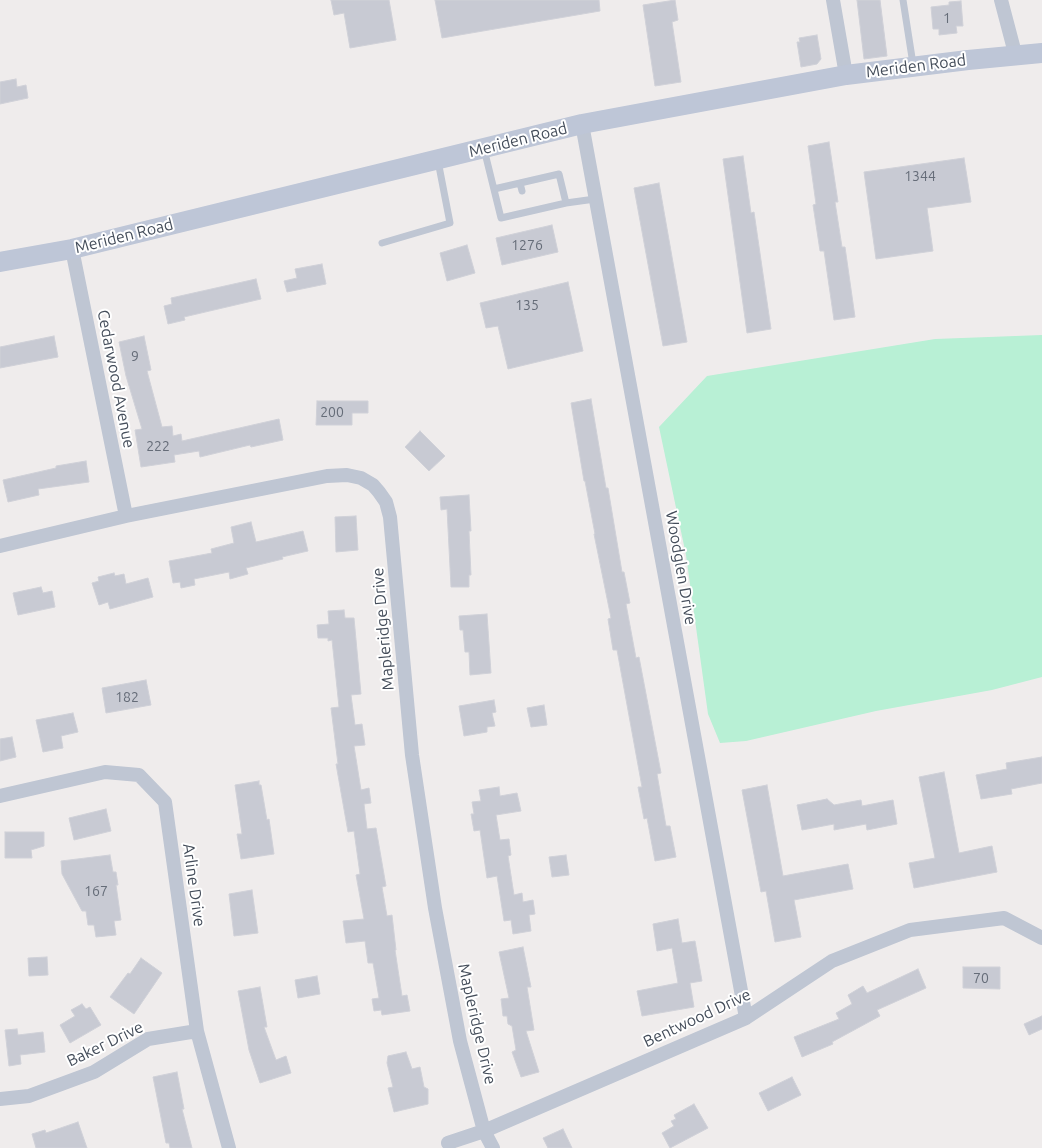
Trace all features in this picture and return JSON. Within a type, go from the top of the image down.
[{"type":"main road","name":"Meriden Road","points":[[0,262],[72,249],[582,124],[846,75],[1042,53]]},
{"type":"street","points":[[832,0],[846,75]]},
{"type":"street","points":[[1001,0],[1016,57]]},
{"type":"street","name":"Woodglen Drive","points":[[582,124],[746,1018]]},
{"type":"street","name":"Cedarwood Avenue","points":[[72,249],[126,516]]},
{"type":"street","name":"Mapleridge Drive","points":[[0,546],[126,516],[327,476],[347,475],[361,478],[373,485],[386,502],[390,517],[412,755],[435,908],[460,1041],[484,1131],[493,1148]]},
{"type":"street","name":"Arline Drive","points":[[0,796],[105,772],[139,776],[165,802],[197,1031],[229,1148]]},
{"type":"street","name":"Bentwood Drive","points":[[448,1143],[484,1131],[746,1018],[832,961],[910,930],[1004,918],[1042,938]]},
{"type":"street","name":"Baker Drive","points":[[0,1099],[29,1096],[94,1072],[148,1039],[197,1031]]},
{"type":"lane","points":[[903,0],[914,66]]},
{"type":"lane","points":[[484,148],[501,218],[527,209],[595,199]]},
{"type":"lane","points":[[382,243],[450,223],[437,159]]},
{"type":"lane","points":[[494,189],[559,174],[566,203]]},
{"type":"lane","points":[[520,183],[522,191]]},
{"type":"green space","points":[[1042,335],[1042,677],[992,690],[876,711],[746,741],[720,743],[708,714],[686,555],[659,427],[707,376],[935,339]]},
{"type":"building","points":[[331,0],[389,0],[396,40],[350,48],[344,13],[334,15]]},
{"type":"building","points":[[435,0],[599,0],[600,11],[442,38]]},
{"type":"building","points":[[675,0],[678,20],[672,22],[681,82],[655,86],[643,5]]},
{"type":"building","points":[[857,0],[880,0],[887,56],[864,59]]},
{"type":"building","points":[[961,1],[963,26],[956,26],[957,33],[939,35],[939,29],[933,29],[931,7],[949,5],[949,2]]},
{"type":"building","points":[[817,35],[821,59],[817,64],[801,67],[797,42],[800,42],[799,38]]},
{"type":"building","points":[[16,79],[17,87],[26,85],[28,98],[0,104],[0,82]]},
{"type":"building","points":[[829,142],[838,202],[835,202],[842,247],[845,247],[855,317],[834,320],[824,251],[820,251],[813,205],[816,204],[808,146]]},
{"type":"building","points":[[743,156],[751,213],[754,212],[771,329],[747,333],[723,159]]},
{"type":"building","points":[[964,158],[971,202],[927,208],[933,251],[876,259],[864,172]]},
{"type":"building","points":[[659,183],[687,342],[663,346],[634,188]]},
{"type":"building","points":[[552,225],[558,252],[502,265],[496,238]]},
{"type":"building","points":[[467,245],[475,273],[447,281],[440,253]]},
{"type":"building","points":[[322,264],[326,284],[287,292],[284,281],[297,278],[295,269]]},
{"type":"building","points":[[256,279],[261,299],[184,317],[185,320],[168,324],[164,306],[172,304],[171,298]]},
{"type":"building","points":[[568,282],[583,351],[508,369],[498,326],[486,328],[480,303]]},
{"type":"building","points":[[54,336],[58,357],[0,368],[0,347]]},
{"type":"building","points":[[144,336],[151,370],[147,371],[162,427],[172,426],[173,436],[181,434],[182,441],[279,419],[283,440],[251,447],[250,445],[200,457],[199,451],[174,455],[175,462],[141,467],[135,430],[142,429],[126,376],[119,342]]},
{"type":"building","points":[[591,399],[622,572],[624,572],[630,603],[626,604],[636,658],[639,657],[661,773],[657,774],[666,826],[670,826],[676,857],[655,861],[647,818],[644,819],[638,787],[642,787],[617,650],[613,650],[608,619],[611,618],[571,403]]},
{"type":"building","points":[[317,401],[368,401],[368,413],[352,413],[352,425],[316,425]]},
{"type":"building","points":[[420,431],[445,456],[429,471],[405,447]]},
{"type":"building","points":[[86,461],[89,482],[38,489],[39,495],[8,502],[3,480],[56,468],[56,466]]},
{"type":"building","points":[[469,495],[471,575],[469,575],[469,587],[451,587],[447,509],[441,510],[440,497]]},
{"type":"building","points":[[356,516],[358,550],[336,552],[335,517]]},
{"type":"building","points":[[251,522],[256,542],[303,531],[308,551],[246,568],[248,574],[230,579],[229,572],[194,579],[195,585],[181,588],[180,582],[173,583],[169,561],[212,553],[211,549],[234,543],[231,527]]},
{"type":"building","points":[[114,573],[115,576],[124,574],[126,584],[148,578],[153,597],[110,609],[108,602],[99,605],[92,583],[99,581],[98,577]]},
{"type":"building","points":[[41,587],[43,593],[52,591],[55,607],[18,615],[13,593]]},
{"type":"building","points":[[344,610],[345,618],[354,618],[361,694],[351,695],[355,725],[362,724],[365,745],[354,746],[361,790],[369,788],[371,803],[364,804],[367,829],[376,828],[386,886],[382,887],[387,916],[392,915],[402,996],[407,995],[410,1011],[382,1015],[381,1010],[374,1011],[372,999],[379,998],[373,963],[368,963],[365,941],[346,943],[343,921],[364,919],[356,875],[360,874],[354,831],[348,832],[336,764],[338,764],[331,708],[339,707],[332,640],[328,641],[328,638],[318,638],[317,625],[329,624],[328,611]]},
{"type":"building","points":[[487,614],[491,673],[470,675],[469,652],[465,652],[463,630],[460,630],[459,616]]},
{"type":"building","points":[[146,680],[151,705],[106,713],[102,688]]},
{"type":"building","points":[[494,700],[496,712],[492,713],[495,726],[487,727],[487,732],[464,736],[459,706]]},
{"type":"building","points":[[544,705],[547,725],[531,727],[527,708]]},
{"type":"building","points":[[73,713],[78,732],[61,736],[63,748],[43,752],[36,720]]},
{"type":"building","points":[[12,737],[16,757],[0,761],[0,739]]},
{"type":"building","points":[[1042,757],[1042,783],[1011,789],[1012,794],[981,799],[976,775],[1007,769],[1006,763]]},
{"type":"building","points":[[944,772],[959,853],[992,846],[997,872],[914,888],[909,863],[935,858],[919,777]]},
{"type":"building","points":[[259,781],[267,820],[269,819],[274,854],[241,859],[237,834],[242,834],[235,785]]},
{"type":"building","points":[[767,785],[783,876],[848,864],[853,889],[794,900],[801,937],[775,942],[766,891],[761,892],[742,790]]},
{"type":"building","points":[[499,787],[500,796],[517,793],[521,811],[496,815],[500,840],[509,839],[511,855],[508,856],[514,895],[522,893],[523,902],[533,900],[535,914],[529,915],[531,931],[513,934],[511,920],[504,921],[497,876],[487,878],[480,830],[474,831],[471,814],[474,814],[472,802],[481,801],[479,790]]},
{"type":"building","points":[[827,799],[834,805],[861,800],[862,806],[893,800],[897,824],[867,830],[866,824],[834,830],[834,824],[802,830],[797,805]]},
{"type":"building","points":[[106,809],[111,831],[74,840],[69,818]]},
{"type":"building","points":[[5,832],[44,832],[44,846],[31,850],[32,858],[5,858]]},
{"type":"building","points":[[110,855],[113,872],[116,872],[121,920],[114,921],[116,935],[96,937],[94,925],[88,925],[86,911],[82,911],[62,874],[61,861]]},
{"type":"building","points":[[566,855],[569,875],[552,877],[549,857]]},
{"type":"building","points":[[252,890],[258,933],[234,936],[229,894]]},
{"type":"building","points":[[678,919],[682,943],[695,941],[702,981],[690,983],[694,1007],[642,1016],[637,991],[678,983],[672,948],[657,951],[653,924]]},
{"type":"building","points":[[523,947],[531,987],[527,987],[534,1030],[526,1031],[539,1072],[521,1077],[512,1052],[516,1050],[512,1026],[508,1024],[507,1016],[503,1016],[501,999],[509,998],[499,952]]},
{"type":"building","points":[[47,957],[48,975],[29,976],[28,958]]},
{"type":"building","points":[[141,958],[162,973],[134,1014],[110,997]]},
{"type":"building","points":[[963,967],[1000,967],[1000,989],[963,988]]},
{"type":"building","points":[[918,969],[926,988],[877,1010],[880,1016],[832,1042],[833,1044],[802,1057],[794,1037],[839,1019],[836,1013],[852,1004],[848,995],[863,986],[867,993]]},
{"type":"building","points":[[317,976],[320,994],[298,998],[295,980]]},
{"type":"building","points":[[260,987],[267,1027],[264,1027],[276,1060],[286,1056],[291,1073],[260,1083],[249,1050],[238,991]]},
{"type":"building","points":[[82,1004],[86,1009],[90,1007],[101,1025],[70,1043],[60,1025],[75,1016],[71,1010]]},
{"type":"building","points":[[1042,1016],[1042,1029],[1029,1035],[1024,1024]]},
{"type":"building","points":[[17,1029],[18,1035],[43,1032],[45,1052],[20,1055],[21,1064],[9,1066],[5,1030]]},
{"type":"building","points":[[406,1052],[412,1069],[420,1067],[424,1087],[428,1089],[428,1104],[394,1112],[388,1088],[393,1087],[387,1063],[388,1056]]},
{"type":"building","points":[[177,1072],[184,1109],[182,1109],[192,1148],[170,1148],[169,1143],[166,1143],[153,1077]]},
{"type":"building","points":[[792,1077],[801,1095],[768,1111],[759,1093]]},
{"type":"building","points":[[694,1104],[708,1128],[670,1148],[662,1133],[674,1126],[671,1121],[676,1119],[674,1115]]},
{"type":"building","points":[[78,1122],[87,1148],[36,1148],[32,1134],[45,1130],[46,1133]]},
{"type":"building","points":[[563,1129],[572,1148],[548,1148],[543,1138]]}]
